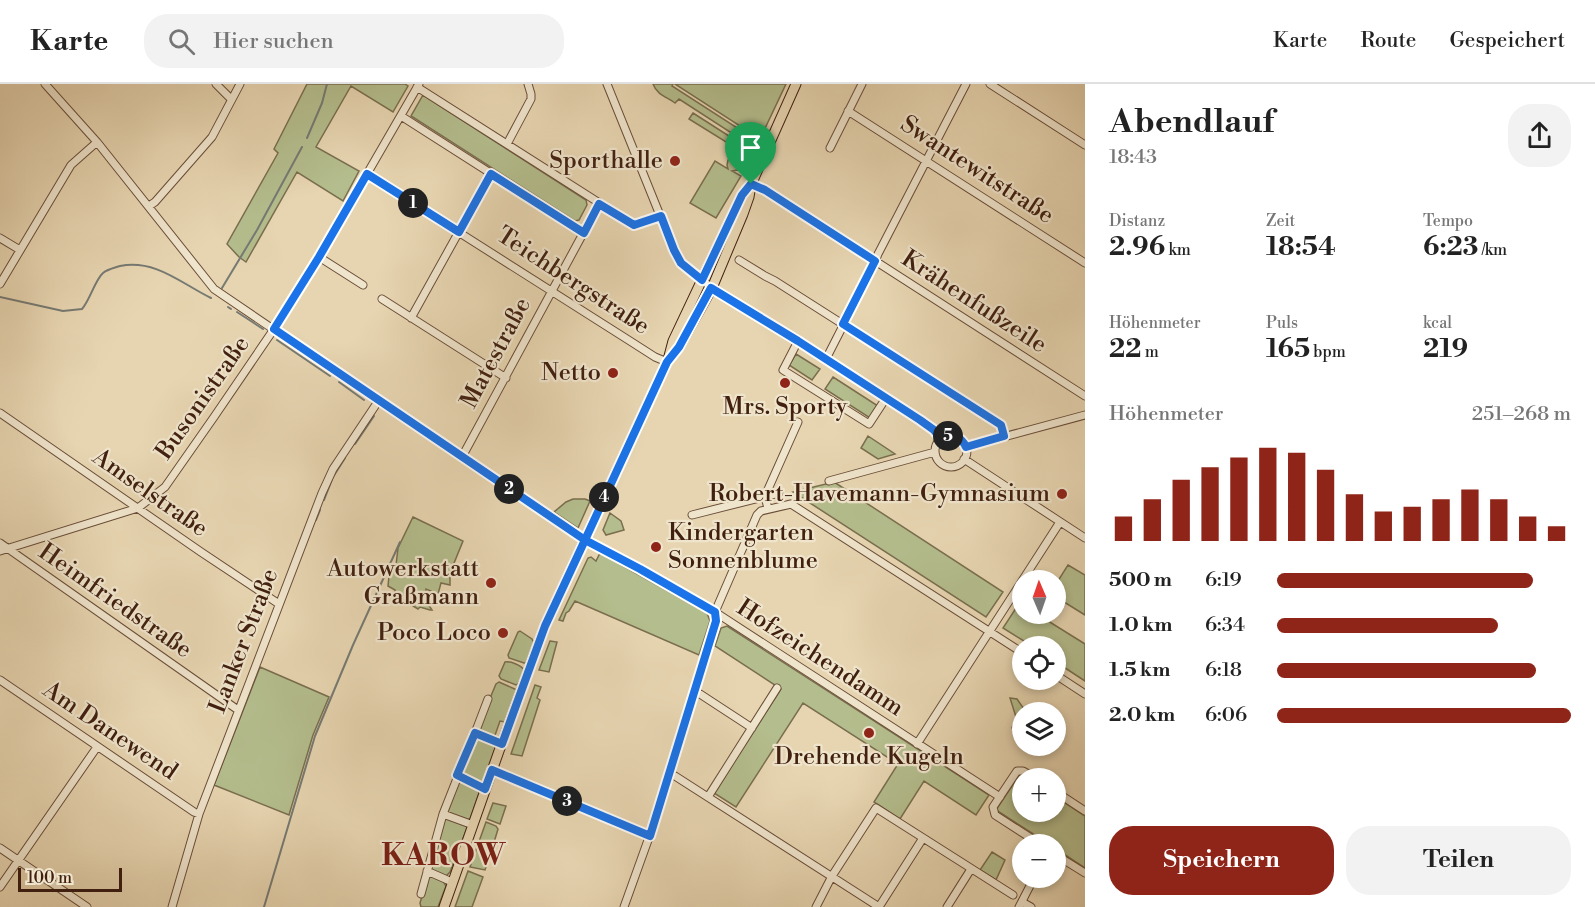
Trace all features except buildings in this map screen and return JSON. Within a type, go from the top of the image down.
[{"type":"main road","points":[[444,907],[545,626],[667,361],[673,341],[742,195],[751,184],[796,84]]},
{"type":"main road","points":[[667,361],[679,347],[711,288],[743,214],[751,184]]},
{"type":"street","name":"Hofzeichendamm","points":[[45,84],[97,142],[214,289],[585,540],[715,612],[1000,796]]},
{"type":"street","points":[[216,84],[231,99]]},
{"type":"street","points":[[149,207],[212,137],[240,84]]},
{"type":"street","points":[[507,144],[531,99],[528,84]]},
{"type":"street","points":[[607,84],[681,263],[711,288],[886,398],[934,430],[941,439]]},
{"type":"street","points":[[830,148],[862,84]]},
{"type":"street","points":[[826,359],[966,84]]},
{"type":"street","points":[[990,84],[1085,145]]},
{"type":"street","points":[[418,86],[634,225],[661,216]]},
{"type":"street","name":"Busonistraße","points":[[4,550],[138,508],[165,486],[274,329],[319,257],[418,86]]},
{"type":"street","name":"Swantewitstraße","points":[[848,111],[1085,263]]},
{"type":"street","name":"Teichbergstraße","points":[[401,116],[584,233]]},
{"type":"street","points":[[0,284],[71,165],[97,142]]},
{"type":"street","name":"Teichbergstraße","points":[[367,174],[630,342],[667,361]]},
{"type":"street","points":[[411,318],[491,174]]},
{"type":"street","name":"Krähenfußzeile","points":[[751,184],[765,190],[1085,396]]},
{"type":"street","name":"Matestraße","points":[[462,457],[599,204]]},
{"type":"street","points":[[0,238],[20,250]]},
{"type":"street","points":[[319,257],[363,285]]},
{"type":"street","points":[[739,260],[1001,425],[1004,436]]},
{"type":"street","points":[[382,298],[506,378]]},
{"type":"street","points":[[798,341],[783,370],[813,390],[869,424],[886,398]]},
{"type":"street","name":"Lanker Straße","points":[[172,907],[199,814],[327,481],[379,400]]},
{"type":"street","name":"Amselstraße","points":[[0,414],[279,604]]},
{"type":"street","points":[[966,447],[1085,415]]},
{"type":"street","points":[[768,509],[765,496],[798,422]]},
{"type":"street","points":[[951,435],[963,441],[966,447],[966,454],[960,464],[949,467],[939,462],[935,452],[935,447],[941,439],[951,435]]},
{"type":"street","points":[[829,481],[935,452]]},
{"type":"street","points":[[964,459],[1085,538]]},
{"type":"street","points":[[693,515],[779,493]]},
{"type":"street","points":[[624,907],[650,836],[716,621],[715,612],[757,515],[761,511],[791,504],[1012,646]]},
{"type":"street","points":[[917,744],[1060,522]]},
{"type":"street","name":"Heimfriedstraße","points":[[0,543],[4,550],[238,710]]},
{"type":"street","name":"Am Danewend","points":[[0,680],[199,814]]},
{"type":"street","points":[[1066,682],[1085,694]]},
{"type":"street","points":[[708,797],[777,688]]},
{"type":"street","points":[[693,692],[700,694],[752,728]]},
{"type":"street","points":[[421,894],[457,775],[488,699]]},
{"type":"street","points":[[475,733],[502,744]]},
{"type":"street","points":[[0,887],[97,747]]},
{"type":"street","points":[[492,770],[650,836]]},
{"type":"street","points":[[669,774],[879,907],[924,838]]},
{"type":"street","points":[[457,775],[485,789]]},
{"type":"street","points":[[1012,778],[993,807],[995,816],[1024,834]]},
{"type":"street","points":[[1066,799],[1085,811]]},
{"type":"street","points":[[816,907],[832,876],[876,808],[1013,896]]},
{"type":"street","points":[[444,814],[473,825]]},
{"type":"street","points":[[0,848],[87,907]]},
{"type":"street","points":[[1066,861],[1085,873]]},
{"type":"street","points":[[947,907],[971,869]]},
{"type":"street","points":[[427,871],[452,882]]},
{"type":"street","points":[[1029,888],[1021,904],[1031,907]]},
{"type":"green space","points":[[307,84],[405,84],[408,86],[393,112],[351,86],[316,147],[359,171],[343,201],[297,172],[246,262],[227,244],[278,153],[274,149]]},
{"type":"green space","points":[[653,84],[673,84],[672,86],[756,140],[753,147],[679,99],[675,103],[662,95]]},
{"type":"green space","points":[[675,84],[786,84],[760,139]]},
{"type":"green space","points":[[423,95],[586,200],[587,205],[579,220],[575,221],[411,116]]},
{"type":"green space","points":[[693,113],[743,145],[739,150],[689,119]]},
{"type":"green space","points":[[733,156],[738,157],[741,163],[738,170],[732,171],[741,176],[716,218],[690,203],[715,161],[728,169],[728,160]]},
{"type":"green space","points":[[796,354],[820,369],[812,380],[789,365]]},
{"type":"green space","points":[[833,377],[878,406],[870,418],[825,389]]},
{"type":"green space","points":[[868,436],[895,454],[878,459],[861,448]]},
{"type":"green space","points":[[834,482],[1003,592],[986,617],[793,492]]},
{"type":"green space","points":[[573,499],[590,501],[578,528],[554,512]]},
{"type":"green space","points":[[610,513],[621,521],[624,530],[606,535],[603,530]]},
{"type":"green space","points":[[413,517],[463,541],[450,573],[450,585],[441,583],[438,594],[426,589],[431,599],[428,604],[432,610],[420,607],[418,609],[395,595],[395,590],[388,586],[389,576],[396,565],[398,548]]},
{"type":"green space","points":[[600,553],[707,613],[710,621],[699,655],[575,601],[563,621],[559,620],[588,558],[591,557],[596,561]]},
{"type":"green space","points":[[1068,565],[1085,575],[1085,615],[1066,603],[1065,570]]},
{"type":"green space","points":[[1012,614],[1012,624],[1053,624],[1085,644],[1085,681],[1066,669],[1066,636],[1016,636],[1003,628]]},
{"type":"green space","points":[[727,626],[989,795],[976,815],[924,781],[900,819],[874,802],[898,764],[803,703],[736,807],[714,793],[781,689],[715,646],[721,628]]},
{"type":"green space","points":[[520,631],[534,643],[526,663],[509,658],[508,655]]},
{"type":"green space","points":[[550,641],[557,642],[549,672],[539,670]]},
{"type":"green space","points":[[505,662],[520,666],[524,670],[516,685],[499,676]]},
{"type":"green space","points":[[260,667],[329,697],[313,735],[289,815],[214,785]]},
{"type":"green space","points":[[499,682],[517,690],[505,722],[500,721],[494,738],[477,729],[496,684]]},
{"type":"green space","points":[[535,685],[541,687],[537,698],[540,700],[522,756],[511,754]]},
{"type":"green space","points":[[1010,698],[1017,699],[1019,702],[1012,702],[1012,704]]},
{"type":"green space","points":[[477,736],[496,746],[483,783],[477,783],[462,775]]},
{"type":"green space","points":[[461,779],[475,786],[479,793],[470,819],[466,820],[448,813],[457,781]]},
{"type":"green space","points":[[1012,786],[1012,820],[996,810]]},
{"type":"green space","points":[[493,803],[506,806],[500,824],[487,819]]},
{"type":"green space","points":[[1066,804],[1085,816],[1085,868],[1066,856],[1066,834],[1033,834],[1015,822],[1066,822]]},
{"type":"green space","points":[[448,817],[466,824],[467,828],[450,872],[446,876],[432,870],[431,866],[444,819]]},
{"type":"green space","points":[[486,822],[498,829],[489,859],[486,858],[485,870],[470,867]]},
{"type":"green space","points":[[992,852],[1005,860],[996,880],[980,870]]},
{"type":"green space","points":[[468,871],[483,877],[472,907],[455,907]]},
{"type":"green space","points":[[431,875],[443,881],[446,886],[438,907],[421,907],[420,903],[428,876]]},
{"type":"waterway","points":[[307,138],[322,103],[327,84]]},
{"type":"waterway","points":[[222,288],[257,230],[302,147]]},
{"type":"waterway","points":[[0,297],[63,311],[82,309],[103,273],[120,266],[133,265],[157,269],[211,298]]},
{"type":"waterway","points":[[237,312],[263,329]]},
{"type":"waterway","points":[[277,340],[330,376]]},
{"type":"waterway","points":[[339,382],[364,400]]},
{"type":"waterway","points":[[355,444],[374,416]]},
{"type":"waterway","points":[[324,500],[333,477],[345,458]]},
{"type":"waterway","points":[[316,520],[320,510]]},
{"type":"waterway","points":[[264,907],[315,736],[400,542]]},
{"type":"place","name":"Sporthalle","points":[[675,161]]},
{"type":"place","name":"Netto","points":[[613,373]]},
{"type":"place","name":"Mrs. Sporty","points":[[785,383]]},
{"type":"place","name":"Robert-Havemann-Gymnasium","points":[[1062,494]]},
{"type":"place","name":"Kindergarten Sonnenblume","points":[[656,547]]},
{"type":"place","name":"Autowerkstatt Graßmann","points":[[491,583]]},
{"type":"place","name":"Poco Loco","points":[[503,633]]},
{"type":"place","name":"Drehende Kugeln","points":[[869,733]]},
{"type":"district","name":"KAROW","points":[[444,856]]},
{"type":"route","points":[[751,184],[742,195],[702,280],[681,263],[661,216],[634,225],[599,204],[584,233],[491,174],[459,232],[367,174],[274,329],[585,540],[545,626],[502,744],[475,733],[457,775],[480,787],[485,789],[492,770],[650,836],[716,621],[715,612],[585,540],[667,362],[679,347],[711,288],[920,420],[934,430],[941,439],[951,435],[958,437],[966,447],[1004,436],[1001,425],[843,324],[875,261],[765,190],[751,184]]}]
